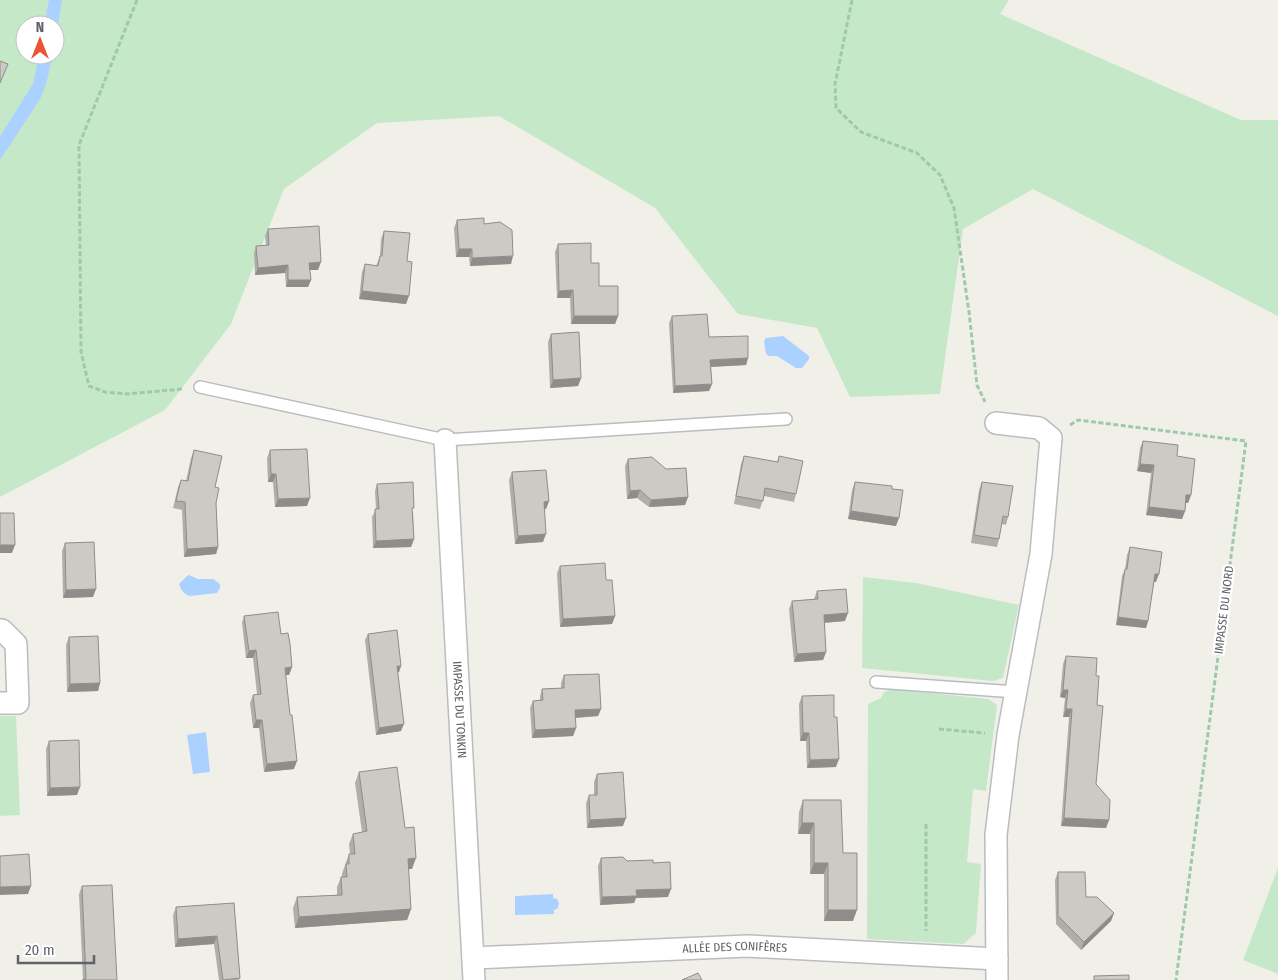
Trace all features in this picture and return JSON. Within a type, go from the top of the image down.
[{"type":"street","points":[[996,423],[1039,428],[1051,438],[1041,554],[1008,735],[996,835],[997,980]]},
{"type":"street","name":"IMPASSE DU TONKIN","points":[[445,440],[474,980]]},
{"type":"street","points":[[0,630],[16,644],[18,703],[0,703]]},
{"type":"street","name":"ALLÉE DES CONIFÈRES","points":[[473,958],[747,946],[996,959]]},
{"type":"lane","points":[[200,387],[445,440],[786,419]]},
{"type":"lane","points":[[876,682],[1016,692]]},
{"type":"path","points":[[137,0],[79,145],[81,352],[89,386],[105,392],[127,394],[200,387]]},
{"type":"path","points":[[852,0],[835,84],[836,108],[860,132],[917,153],[940,175],[954,208],[977,385],[996,423]]},
{"type":"path","name":"IMPASSE DU NORD","points":[[1051,438],[1078,420],[1246,441],[1176,980]]},
{"type":"path","points":[[940,729],[1008,735]]},
{"type":"path","points":[[926,824],[926,956]]},
{"type":"green space","points":[[0,0],[1009,0],[1000,14],[1241,120],[1278,120],[1278,316],[1033,189],[963,229],[940,394],[850,397],[817,328],[738,314],[655,208],[499,116],[377,123],[284,189],[231,324],[165,410],[0,497]]},
{"type":"green space","points":[[863,577],[916,583],[1019,605],[1003,678],[993,681],[862,668]]},
{"type":"green space","points":[[891,689],[988,699],[997,705],[986,791],[973,789],[967,862],[981,864],[976,933],[963,944],[867,939],[868,704],[881,698],[884,692]]},
{"type":"green space","points":[[0,716],[16,716],[20,815],[0,816]]},
{"type":"green space","points":[[1278,868],[1278,974],[1243,960]]},
{"type":"water","points":[[54,0],[62,0],[60,15],[52,15]]},
{"type":"water","points":[[44,65],[51,65],[40,99],[0,160],[0,144],[15,123],[37,85]]},
{"type":"water","points":[[783,336],[809,356],[809,359],[802,368],[796,368],[777,356],[766,354],[764,341],[766,338]]},
{"type":"water","points":[[189,575],[198,579],[213,579],[220,584],[220,588],[217,593],[190,596],[183,591],[179,584]]},
{"type":"water","points":[[206,732],[210,772],[193,774],[187,735]]},
{"type":"water","points":[[553,894],[553,898],[557,899],[559,903],[558,908],[554,910],[554,914],[515,915],[515,896]]},
{"type":"building","points":[[0,61],[8,64],[0,83]]},
{"type":"building","points":[[484,218],[484,224],[500,222],[512,230],[513,256],[472,258],[472,249],[459,249],[457,220]]},
{"type":"building","points":[[319,226],[321,262],[309,263],[311,280],[288,280],[288,265],[258,268],[256,246],[269,245],[268,229]]},
{"type":"building","points":[[384,231],[410,233],[407,261],[412,262],[409,296],[362,291],[365,264],[378,266],[380,256],[382,256]]},
{"type":"building","points":[[591,243],[591,263],[599,263],[599,286],[618,286],[618,316],[574,316],[573,290],[559,291],[558,244]]},
{"type":"building","points":[[707,314],[709,337],[748,336],[748,358],[710,360],[712,384],[675,386],[672,316]]},
{"type":"building","points":[[579,332],[581,378],[553,380],[551,334]]},
{"type":"building","points":[[1143,441],[1178,445],[1177,456],[1195,459],[1191,495],[1186,495],[1185,511],[1149,507],[1154,465],[1140,464]]},
{"type":"building","points":[[307,449],[310,498],[278,499],[276,474],[271,474],[270,450]]},
{"type":"building","points":[[194,450],[222,456],[215,487],[219,488],[216,503],[218,547],[187,549],[185,502],[176,501],[181,480],[188,481]]},
{"type":"building","points":[[744,456],[778,462],[779,456],[803,461],[796,494],[765,488],[763,501],[736,496]]},
{"type":"building","points":[[652,457],[666,469],[686,468],[688,497],[651,500],[640,490],[630,491],[628,459]]},
{"type":"building","points":[[546,470],[549,501],[544,502],[546,534],[518,536],[512,472]]},
{"type":"building","points":[[413,482],[414,539],[376,541],[375,509],[379,509],[377,484]]},
{"type":"building","points":[[855,482],[892,486],[892,489],[903,490],[899,518],[851,511]]},
{"type":"building","points":[[982,482],[1013,486],[1008,517],[1003,516],[999,539],[974,535]]},
{"type":"building","points":[[0,513],[14,513],[15,545],[0,545]]},
{"type":"building","points":[[94,542],[96,589],[66,590],[65,543]]},
{"type":"building","points":[[1130,547],[1162,552],[1159,574],[1155,574],[1148,621],[1118,617]]},
{"type":"building","points":[[605,563],[606,580],[612,580],[615,616],[563,619],[560,566]]},
{"type":"building","points":[[846,589],[848,613],[824,615],[826,652],[797,654],[792,601],[818,599],[817,591]]},
{"type":"building","points":[[278,612],[281,634],[288,633],[290,644],[292,667],[285,668],[297,761],[267,764],[262,720],[256,720],[253,695],[261,694],[256,650],[249,651],[244,616]]},
{"type":"building","points":[[397,630],[401,666],[397,666],[404,724],[379,728],[368,634]]},
{"type":"building","points":[[98,636],[100,683],[70,684],[69,637]]},
{"type":"building","points":[[1066,656],[1097,658],[1096,676],[1099,676],[1097,705],[1103,706],[1096,784],[1110,800],[1109,820],[1064,818],[1072,709],[1066,709],[1068,690],[1063,690]]},
{"type":"building","points":[[599,674],[601,709],[575,710],[576,728],[535,730],[533,701],[543,700],[542,689],[564,688],[564,675]]},
{"type":"building","points":[[834,695],[834,717],[837,717],[839,759],[810,760],[809,733],[803,733],[802,696]]},
{"type":"building","points":[[79,740],[80,787],[50,788],[49,741]]},
{"type":"building","points":[[397,767],[405,828],[414,827],[416,858],[408,859],[411,909],[299,917],[297,897],[342,895],[341,877],[347,877],[346,864],[349,864],[349,854],[355,854],[353,834],[367,831],[359,772]]},
{"type":"building","points":[[623,772],[626,818],[590,820],[589,795],[597,795],[597,774]]},
{"type":"building","points":[[803,800],[841,800],[843,853],[857,853],[857,910],[828,910],[828,863],[814,863],[814,823],[802,823]]},
{"type":"building","points":[[29,854],[31,886],[0,887],[0,856]]},
{"type":"building","points":[[623,857],[627,861],[653,860],[653,863],[670,862],[671,889],[636,890],[637,896],[602,897],[601,858]]},
{"type":"building","points":[[1058,872],[1085,872],[1086,897],[1097,897],[1114,913],[1084,942],[1058,916]]},
{"type":"building","points":[[112,885],[117,980],[82,980],[86,979],[82,886]]},
{"type":"building","points":[[234,903],[240,978],[223,980],[217,936],[178,939],[176,907]]},
{"type":"building","points":[[698,973],[702,980],[682,980]]},
{"type":"building","points":[[1129,975],[1129,980],[1094,980],[1094,976]]},
{"type":"waterway","points":[[50,15],[53,0]]},
{"type":"waterway","points":[[0,144],[37,85],[41,65]]}]
